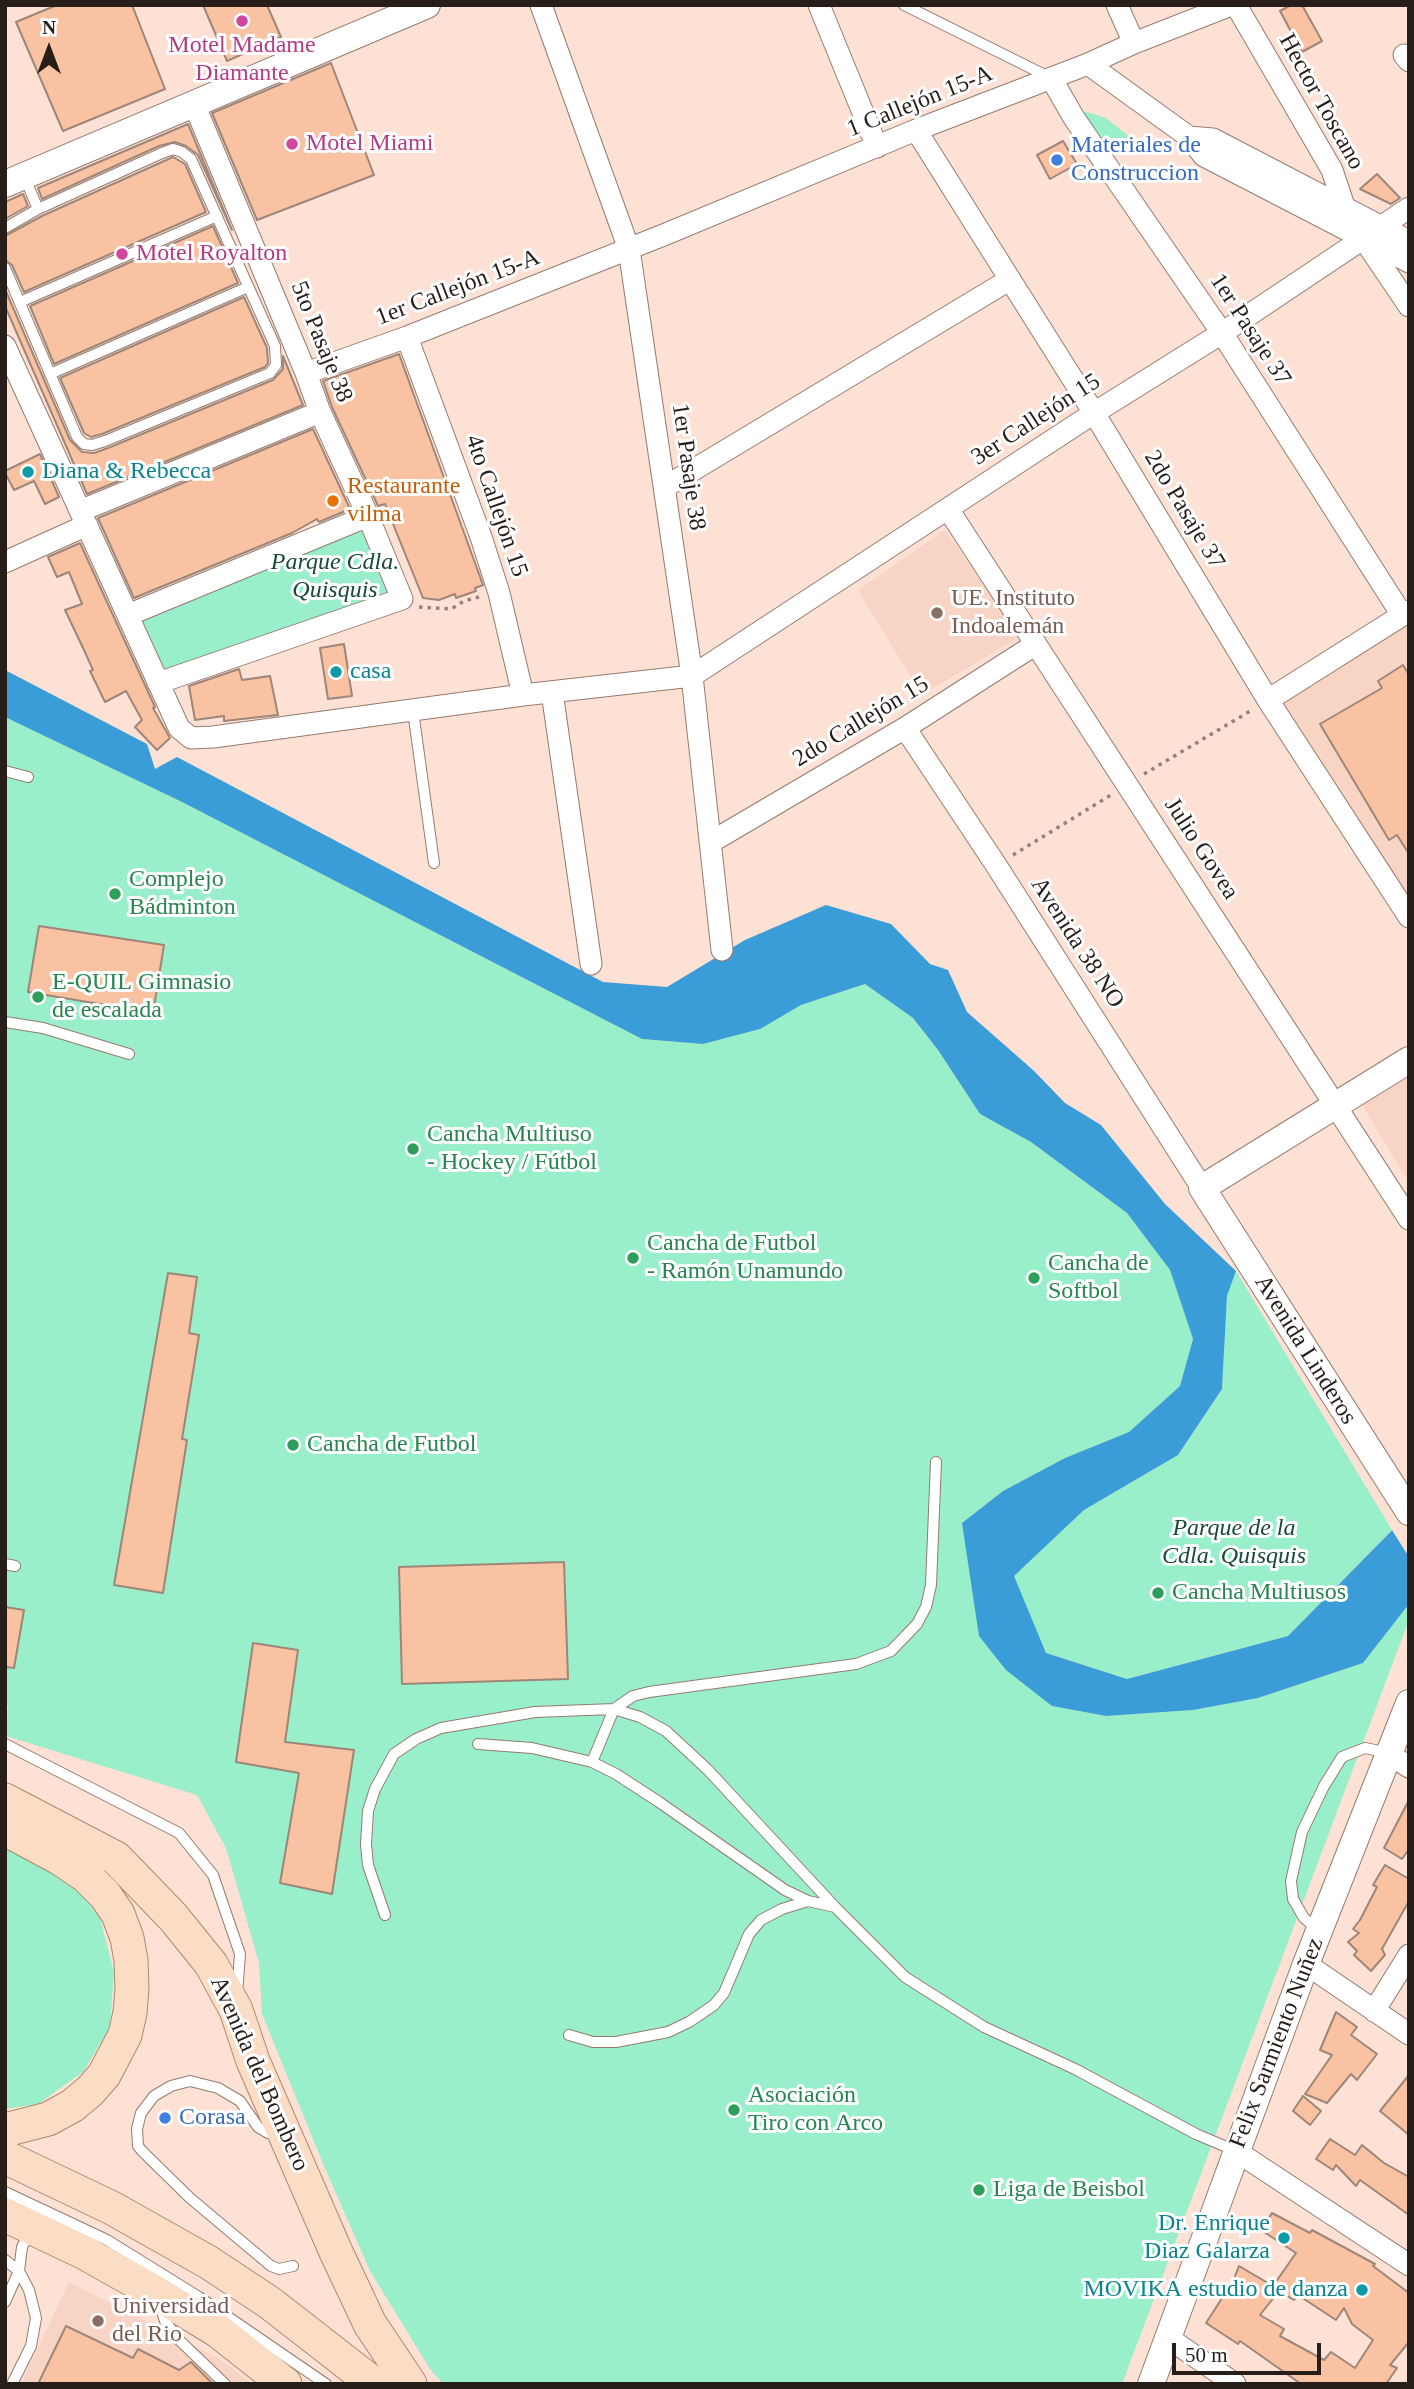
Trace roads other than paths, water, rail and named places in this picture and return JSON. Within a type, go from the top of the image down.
[{"type":"main road","name":"Avenida del Bombero","points":[[5,1800],[116,1858],[173,1917],[211,1964],[236,2010],[253,2061],[370,2324],[410,2384]]},
{"type":"main road","points":[[5,1829],[61,1859],[86,1876],[105,1895],[118,1914],[127,1938],[132,1989],[125,2035],[104,2075],[90,2091],[72,2106],[48,2119],[5,2130]]},
{"type":"main road","points":[[5,2157],[112,2208],[208,2262],[270,2303],[374,2384]]},
{"type":"main road","points":[[18,2221],[85,2253],[156,2293],[218,2331],[285,2384]]},
{"type":"street","points":[[15,180],[427,5]]},
{"type":"street","name":"1er Pasaje 38","points":[[541,5],[629,249],[692,676],[722,950]]},
{"type":"street","points":[[820,5],[877,146]]},
{"type":"street","points":[[1117,5],[1134,43]]},
{"type":"street","name":"1 Callejón 15-A","points":[[629,249],[916,130],[1234,5]]},
{"type":"street","name":"Hector Toscano","points":[[1234,5],[1332,170],[1345,219]]},
{"type":"street","points":[[1088,64],[1189,137],[1213,139],[1372,233],[1409,262]]},
{"type":"street","name":"1er Pasaje 37","points":[[1051,78],[1074,118],[1222,333],[1405,613]]},
{"type":"street","name":"5to Pasaje 38","points":[[158,683],[402,599],[368,516],[320,412],[194,104]]},
{"type":"street","name":"2do Pasaje 37","points":[[916,130],[1094,413],[1268,700],[1409,917]]},
{"type":"street","name":"3er Callejón 15","points":[[692,676],[1094,413],[1222,333],[1409,208]]},
{"type":"street","points":[[1372,233],[1409,242]]},
{"type":"street","points":[[1372,233],[1409,306]]},
{"type":"street","name":"1er Callejón 15-A","points":[[306,373],[407,337],[629,249]]},
{"type":"street","points":[[665,486],[1009,280]]},
{"type":"street","name":"4to Callejón 15","points":[[407,337],[481,537],[499,593],[523,695]]},
{"type":"street","points":[[5,346],[179,728],[191,738],[692,676]]},
{"type":"street","points":[[5,562],[84,518],[320,412]]},
{"type":"street","name":"Julio Govea","points":[[948,509],[1409,1219]]},
{"type":"street","points":[[128,615],[368,516]]},
{"type":"street","points":[[1268,700],[1405,613]]},
{"type":"street","name":"2do Callejón 15","points":[[711,842],[905,728],[1036,644]]},
{"type":"street","points":[[552,692],[591,964]]},
{"type":"street","name":"Avenida 38 NO","points":[[905,728],[996,865],[1202,1188]]},
{"type":"street","points":[[1202,1188],[1409,1060]]},
{"type":"street","name":"Avenida Linderos","points":[[1202,1188],[1409,1512]]},
{"type":"street","name":"Felix Sarmiento Nuñez","points":[[1151,2384],[1306,1964],[1399,1760],[1409,1703]]},
{"type":"street","points":[[1374,2011],[1409,1955]]},
{"type":"street","points":[[1306,1964],[1409,2034]]},
{"type":"street","points":[[1236,2151],[1409,2265]]},
{"type":"street","points":[[1167,2337],[1235,2384]]},
{"type":"lane","points":[[904,5],[1051,78]]},
{"type":"lane","points":[[5,228],[38,209],[173,149],[182,152],[191,159],[275,346],[276,365],[270,373],[92,445],[84,444],[77,437],[5,268]]},
{"type":"lane","points":[[15,180],[38,209]]},
{"type":"lane","points":[[20,302],[217,216]]},
{"type":"lane","points":[[50,374],[248,287]]},
{"type":"lane","points":[[414,711],[434,863]]},
{"type":"lane","points":[[5,771],[28,777]]},
{"type":"lane","points":[[5,1022],[43,1028],[130,1055]]},
{"type":"lane","points":[[592,1762],[614,1709],[633,1696],[856,1664],[891,1651],[917,1624],[926,1607],[931,1585],[936,1462]]},
{"type":"lane","points":[[385,1915],[368,1865],[366,1844],[368,1811],[375,1789],[394,1754],[416,1739],[441,1728],[536,1712],[614,1709],[640,1717],[666,1731],[708,1770],[835,1908],[905,1977],[984,2027],[1075,2069],[1196,2134],[1236,2151]]},
{"type":"lane","points":[[5,1744],[179,1833],[213,1875],[240,1954],[236,2010]]},
{"type":"lane","points":[[478,1744],[533,1748],[592,1762],[659,1802],[785,1890],[808,1901],[835,1908]]},
{"type":"lane","points":[[1320,1930],[1304,1918],[1293,1899],[1291,1881],[1302,1832],[1342,1756],[1365,1748],[1399,1760]]},
{"type":"lane","points":[[569,2035],[593,2042],[616,2042],[668,2032],[689,2022],[714,2005],[724,1993],[749,1934],[761,1920],[782,1909],[808,1901]]},
{"type":"lane","points":[[285,2130],[268,2133],[258,2127],[240,2101],[218,2088],[190,2081],[171,2086],[154,2096],[141,2113],[137,2129],[138,2146],[190,2198],[271,2266],[279,2269],[293,2266]]},
{"type":"lane","points":[[5,2192],[107,2240],[326,2384]]},
{"type":"lane","points":[[5,2302],[19,2271],[22,2247],[18,2221]]},
{"type":"lane","points":[[5,2260],[19,2271],[29,2290],[36,2318],[31,2346],[12,2384]]},
{"type":"lane","points":[[156,2293],[165,2320],[177,2338],[225,2384]]},
{"type":"water","points":[[5,670],[147,744],[155,769],[177,757],[603,982],[667,987],[745,940],[826,905],[891,924],[930,964],[948,970],[967,1012],[1033,1070],[1065,1103],[1101,1125],[1165,1204],[1236,1271],[1227,1296],[1222,1389],[1178,1455],[1084,1510],[1014,1576],[1046,1653],[1127,1679],[1288,1636],[1409,1513],[1409,1604],[1363,1663],[1258,1698],[1193,1710],[1106,1716],[1052,1706],[1006,1670],[979,1636],[962,1523],[1003,1491],[1065,1458],[1129,1432],[1180,1386],[1193,1339],[1170,1270],[1127,1213],[1031,1142],[980,1114],[938,1050],[913,1018],[865,984],[801,1005],[760,1029],[703,1044],[642,1039],[182,802],[5,717]]},
{"type":"place","name":"Motel Madame Diamante","points":[[242,21]]},
{"type":"place","name":"Motel Miami","points":[[292,144]]},
{"type":"place","name":"Materiales de Construccion","points":[[1057,160]]},
{"type":"place","name":"Motel Royalton","points":[[122,254]]},
{"type":"place","name":"Diana & Rebecca","points":[[28,472]]},
{"type":"place","name":"Restaurante vilma","points":[[333,501]]},
{"type":"place","name":"UE. Instituto Indoalemán","points":[[937,613]]},
{"type":"place","name":"casa","points":[[336,672]]},
{"type":"place","name":"Complejo Bádminton","points":[[115,894]]},
{"type":"place","name":"E-QUIL Gimnasio de escalada","points":[[38,997]]},
{"type":"place","name":"Cancha Multiuso - Hockey / Fútbol","points":[[413,1149]]},
{"type":"place","name":"Cancha de Futbol - Ramón Unamundo","points":[[633,1258]]},
{"type":"place","name":"Cancha de Softbol","points":[[1034,1278]]},
{"type":"place","name":"Cancha de Futbol","points":[[293,1445]]},
{"type":"place","name":"Cancha Multiusos","points":[[1158,1593]]},
{"type":"place","name":"Asociación Tiro con Arco","points":[[734,2110]]},
{"type":"place","name":"Corasa","points":[[165,2118]]},
{"type":"place","name":"Liga de Beisbol","points":[[979,2190]]},
{"type":"place","name":"Dr. Enrique Diaz Galarza","points":[[1284,2238]]},
{"type":"place","name":"MOVIKA estudio de danza","points":[[1362,2290]]},
{"type":"place","name":"Universidad del Rio","points":[[98,2321]]},
{"type":"park label","name":"Parque Cdla. Quisquis","points":[[335,577]]},
{"type":"park label","name":"Parque de la Cdla. Quisquis","points":[[1234,1543]]}]
